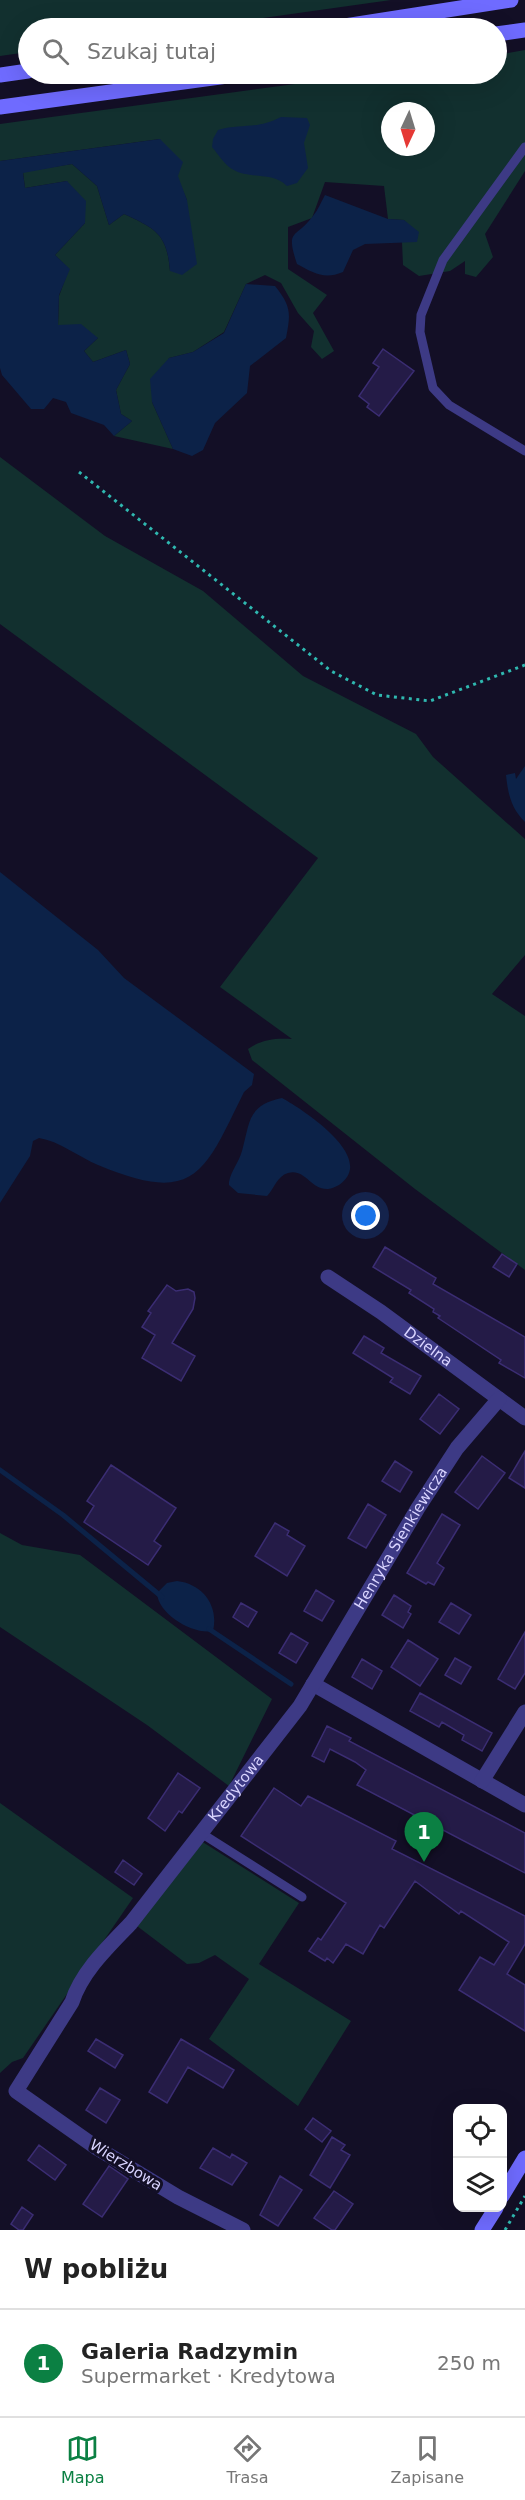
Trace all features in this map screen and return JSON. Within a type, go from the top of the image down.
[{"type":"main road","points":[[406,18],[459,0]]},
{"type":"main road","points":[[406,18],[511,0]]},
{"type":"main road","points":[[507,32],[525,30]]},
{"type":"main road","points":[[0,75],[18,72]]},
{"type":"main road","points":[[0,107],[169,84]]},
{"type":"main road","points":[[507,2188],[525,2158]]},
{"type":"main road","points":[[482,2230],[493,2212]]},
{"type":"street","name":"Dzielna","points":[[328,1277],[525,1418]]},
{"type":"street","name":"Henryka Sienkiewicza","points":[[314,1684],[418,1508],[457,1448],[499,1399]]},
{"type":"street","points":[[314,1684],[525,1805]]},
{"type":"street","name":"Kredytowa","points":[[16,2091],[67,2010],[78,1987],[300,1706],[314,1684]]},
{"type":"street","points":[[482,1781],[525,1712]]},
{"type":"street","name":"Wierzbowa","points":[[16,2091],[97,2148],[158,2185],[243,2230]]},
{"type":"lane","points":[[525,147],[443,260],[421,315],[420,332],[433,388],[449,405],[525,451]]},
{"type":"lane","points":[[201,1833],[302,1897]]},
{"type":"path","points":[[79,472],[331,671],[377,695],[430,701],[525,665]]},
{"type":"path","points":[[505,2230],[525,2196]]},
{"type":"green space","points":[[0,0],[391,0],[264,18],[18,18],[18,53],[0,56]]},
{"type":"green space","points":[[525,50],[525,171],[485,234],[493,257],[476,277],[465,274],[465,261],[450,271],[419,276],[403,265],[402,242],[417,242],[404,220],[388,219],[384,186],[325,182],[312,218],[288,227],[288,269],[327,295],[313,313],[334,351],[322,359],[311,347],[314,331],[298,313],[281,283],[265,275],[246,284],[224,332],[193,352],[169,358],[152,402],[173,449],[114,436],[132,421],[121,414],[116,390],[130,364],[126,350],[93,362],[84,351],[98,338],[58,326],[59,296],[69,269],[55,255],[85,223],[67,181],[25,188],[23,172],[72,164],[97,186],[109,225],[124,214],[145,224],[158,235],[166,249],[170,271],[187,200],[160,139],[0,161],[0,124],[295,84],[507,84],[507,53]]},
{"type":"green space","points":[[0,457],[105,536],[203,591],[303,676],[416,734],[433,757],[525,839],[525,955],[492,994],[525,1016],[525,1270],[415,1189],[252,1060],[248,1049],[253,1046],[269,1040],[292,1039],[220,987],[318,858],[0,624]]},
{"type":"green space","points":[[0,1533],[22,1545],[80,1555],[272,1699],[229,1786],[147,1725],[0,1627]]},
{"type":"green space","points":[[0,1803],[133,1898],[23,2058],[12,2062],[0,2073]]},
{"type":"green space","points":[[201,1841],[299,1903],[259,1964],[351,2021],[298,2106],[209,2039],[249,1979],[215,1955],[199,1963],[187,1964],[137,1926]]},
{"type":"water","points":[[281,117],[307,118],[310,125],[304,143],[308,168],[297,183],[287,186],[281,181],[239,172],[226,164],[212,147],[218,130],[264,124]]},
{"type":"water","points":[[160,139],[183,162],[178,176],[187,200],[197,264],[182,275],[170,271],[163,241],[145,224],[124,214],[109,225],[97,186],[72,164],[23,173],[25,188],[67,181],[86,201],[85,223],[55,255],[70,269],[59,295],[58,325],[81,324],[98,338],[84,351],[93,362],[126,350],[130,364],[116,390],[121,414],[132,421],[114,436],[104,425],[71,413],[66,402],[53,398],[44,409],[31,409],[2,375],[0,368],[0,161]]},
{"type":"water","points":[[325,195],[388,219],[404,220],[419,232],[417,242],[365,244],[353,250],[343,272],[336,274],[319,274],[297,264],[292,239],[315,214]]},
{"type":"water","points":[[246,284],[275,286],[287,305],[289,322],[286,338],[250,366],[247,393],[215,423],[203,450],[192,456],[173,449],[152,402],[150,379],[169,358],[193,352],[224,333]]},
{"type":"water","points":[[525,766],[525,822],[511,800],[506,775],[515,773],[516,779]]},
{"type":"water","points":[[0,872],[98,950],[124,978],[254,1074],[252,1085],[244,1092],[218,1143],[206,1162],[193,1174],[177,1181],[157,1182],[131,1177],[98,1165],[54,1142],[39,1138],[33,1141],[30,1156],[0,1203]]},
{"type":"water","points":[[282,1098],[316,1121],[340,1143],[350,1166],[347,1177],[339,1185],[328,1189],[317,1186],[294,1172],[278,1180],[267,1196],[238,1193],[229,1185],[229,1182],[241,1155],[252,1117],[262,1105]]},
{"type":"water","points":[[177,1581],[194,1587],[207,1598],[214,1613],[213,1631],[196,1630],[187,1626],[163,1608],[157,1593],[167,1583]]},
{"type":"building","points":[[383,349],[414,371],[379,416],[367,407],[369,404],[359,396],[379,367],[373,363]]},
{"type":"building","points":[[385,1247],[436,1278],[433,1284],[525,1337],[525,1378],[499,1363],[501,1360],[438,1318],[440,1316],[433,1312],[434,1309],[409,1293],[411,1290],[373,1267]]},
{"type":"building","points":[[502,1254],[517,1264],[509,1277],[493,1267]]},
{"type":"building","points":[[167,1285],[176,1291],[188,1289],[194,1292],[195,1298],[193,1309],[172,1343],[195,1356],[181,1381],[142,1358],[155,1335],[142,1327],[151,1313],[148,1311]]},
{"type":"building","points":[[364,1336],[384,1348],[381,1353],[421,1376],[410,1394],[390,1382],[393,1378],[353,1353]]},
{"type":"building","points":[[439,1394],[459,1409],[440,1434],[420,1419]]},
{"type":"building","points":[[525,1451],[525,1488],[509,1478]]},
{"type":"building","points":[[482,1456],[505,1473],[478,1509],[455,1492]]},
{"type":"building","points":[[395,1461],[412,1472],[400,1492],[382,1481]]},
{"type":"building","points":[[111,1465],[176,1508],[154,1541],[161,1546],[148,1565],[84,1522],[94,1506],[87,1501]]},
{"type":"building","points":[[368,1504],[386,1515],[366,1548],[348,1538]]},
{"type":"building","points":[[442,1514],[460,1525],[437,1563],[444,1568],[434,1585],[428,1582],[426,1584],[407,1573]]},
{"type":"building","points":[[275,1523],[289,1531],[287,1535],[305,1546],[287,1576],[255,1556]]},
{"type":"building","points":[[316,1590],[334,1601],[322,1621],[304,1611]]},
{"type":"building","points":[[394,1595],[411,1606],[408,1612],[411,1614],[403,1628],[382,1615]]},
{"type":"building","points":[[241,1603],[257,1612],[248,1627],[233,1617]]},
{"type":"building","points":[[451,1603],[471,1615],[459,1634],[439,1622]]},
{"type":"building","points":[[525,1632],[525,1673],[515,1689],[498,1679]]},
{"type":"building","points":[[291,1633],[308,1643],[296,1663],[279,1653]]},
{"type":"building","points":[[408,1640],[438,1659],[420,1686],[391,1667]]},
{"type":"building","points":[[455,1658],[471,1667],[461,1684],[445,1675]]},
{"type":"building","points":[[362,1659],[382,1671],[372,1689],[352,1677]]},
{"type":"building","points":[[420,1693],[492,1733],[482,1751],[462,1740],[464,1735],[442,1722],[439,1727],[410,1711]]},
{"type":"building","points":[[327,1726],[351,1738],[349,1741],[525,1833],[525,1873],[357,1785],[366,1770],[355,1762],[330,1749],[324,1762],[312,1756]]},
{"type":"building","points":[[178,1773],[200,1788],[182,1813],[179,1811],[165,1831],[148,1818]]},
{"type":"building","points":[[274,1788],[301,1806],[308,1796],[396,1841],[392,1849],[525,1916],[525,1944],[507,1974],[525,1985],[525,2031],[459,1990],[480,1957],[494,1965],[509,1942],[461,1911],[459,1914],[415,1881],[384,1928],[380,1925],[363,1954],[346,1944],[333,1963],[309,1951],[318,1938],[321,1940],[346,1903],[241,1836]]},
{"type":"building","points":[[123,1860],[142,1874],[134,1885],[115,1872]]},
{"type":"building","points":[[96,2039],[123,2055],[115,2068],[88,2051]]},
{"type":"building","points":[[181,2039],[234,2070],[223,2088],[188,2067],[167,2103],[149,2092]]},
{"type":"building","points":[[100,2088],[120,2100],[106,2123],[86,2110]]},
{"type":"building","points":[[313,2118],[331,2131],[322,2142],[305,2129]]},
{"type":"building","points":[[332,2137],[345,2145],[341,2150],[350,2155],[330,2188],[310,2175]]},
{"type":"building","points":[[39,2145],[66,2165],[55,2180],[28,2160]]},
{"type":"building","points":[[213,2148],[230,2158],[232,2154],[247,2163],[232,2185],[200,2168]]},
{"type":"building","points":[[109,2166],[128,2179],[102,2217],[83,2204]]},
{"type":"building","points":[[280,2176],[302,2190],[278,2226],[260,2215]]},
{"type":"building","points":[[334,2191],[353,2204],[335,2230],[332,2230],[314,2218]]},
{"type":"building","points":[[22,2207],[33,2215],[23,2230],[19,2230],[11,2224]]},
{"type":"waterway","points":[[0,1470],[63,1515],[162,1597]]},
{"type":"waterway","points":[[209,1629],[291,1684]]},
{"type":"place","name":"Galeria Radzymin","points":[[424,1862]]}]
